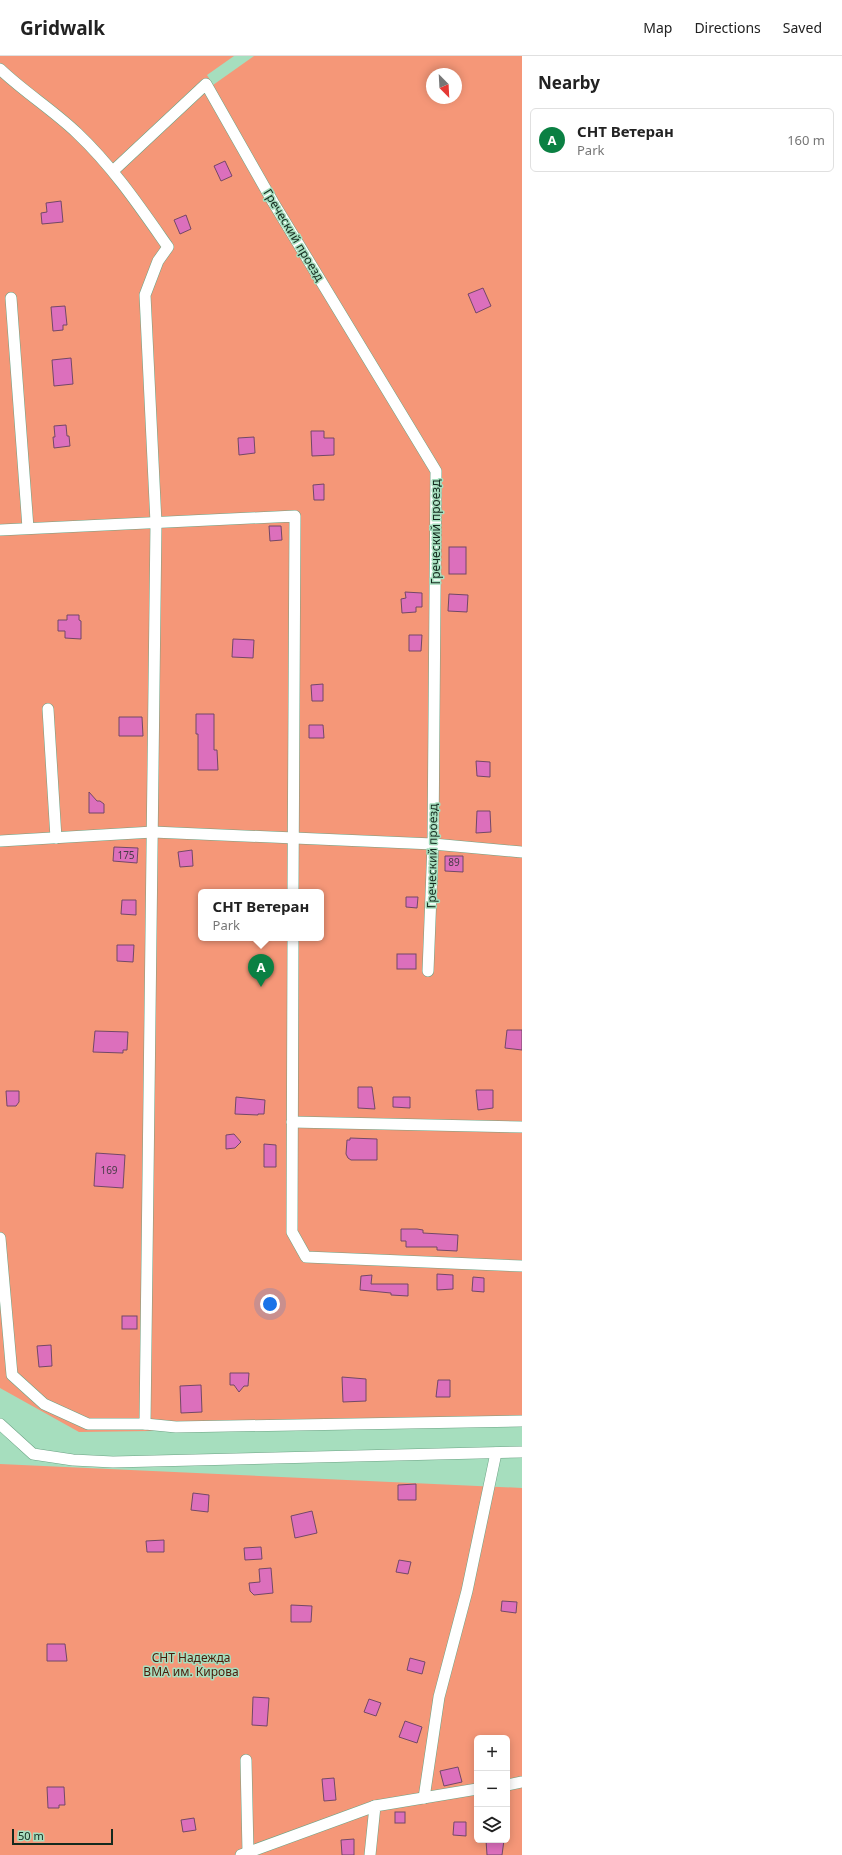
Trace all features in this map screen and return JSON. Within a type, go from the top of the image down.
[{"type":"street","points":[[0,69],[13,82],[77,133],[113,171],[168,247],[158,261],[145,295],[156,523],[145,1424]]},
{"type":"street","name":"Греческий проезд","points":[[113,171],[206,84],[273,202],[436,471],[433,844],[428,971]]},
{"type":"street","points":[[11,298],[28,528]]},
{"type":"street","points":[[0,530],[295,516],[293,889]]},
{"type":"street","points":[[48,709],[56,838]]},
{"type":"street","points":[[0,841],[153,832],[433,844],[522,852]]},
{"type":"street","points":[[293,941],[292,1232],[306,1257],[522,1266]]},
{"type":"street","points":[[292,1122],[522,1127]]},
{"type":"street","points":[[0,1238],[12,1374],[44,1404],[88,1424],[145,1424],[176,1427],[522,1421]]},
{"type":"street","points":[[0,1424],[33,1454],[73,1460],[113,1462],[522,1452]]},
{"type":"street","points":[[424,1798],[439,1698],[467,1590],[496,1453]]},
{"type":"street","points":[[246,1760],[245,1854],[375,1806],[474,1790]]},
{"type":"street","points":[[510,1784],[522,1782]]},
{"type":"street","points":[[370,1855],[375,1806]]},
{"type":"green space","points":[[0,56],[234,56],[207,75],[213,85],[254,56],[522,56],[522,1426],[79,1432],[0,1388]]},
{"type":"green space","name":"СНТ Надежда ВМА им. Кирова","points":[[0,1464],[522,1488],[522,1855],[0,1855]]},
{"type":"building","points":[[225,161],[232,176],[221,181],[214,166]]},
{"type":"building","points":[[61,201],[63,222],[42,224],[41,213],[47,212],[46,203]]},
{"type":"building","points":[[186,215],[191,229],[180,234],[174,220]]},
{"type":"building","points":[[483,288],[491,306],[476,313],[468,294]]},
{"type":"building","points":[[65,306],[67,325],[63,325],[63,330],[53,331],[51,307]]},
{"type":"building","points":[[71,358],[73,384],[54,386],[52,360]]},
{"type":"building","points":[[66,425],[70,446],[54,448],[54,426]]},
{"type":"building","points":[[311,431],[324,431],[324,438],[334,438],[334,455],[312,456]]},
{"type":"building","points":[[254,437],[255,453],[239,455],[238,438]]},
{"type":"building","points":[[324,484],[324,500],[314,500],[313,485]]},
{"type":"building","points":[[269,526],[281,526],[282,540],[270,541]]},
{"type":"building","points":[[449,547],[466,547],[466,574],[449,574]]},
{"type":"building","points":[[405,592],[422,593],[422,607],[416,607],[416,612],[402,613],[401,599],[406,598]]},
{"type":"building","points":[[449,594],[468,595],[467,612],[448,611]]},
{"type":"building","points":[[67,615],[79,615],[79,620],[81,621],[81,639],[65,638],[65,631],[58,631],[58,620],[67,620]]},
{"type":"building","points":[[409,635],[422,635],[421,651],[409,651]]},
{"type":"building","points":[[233,639],[254,640],[253,658],[232,657]]},
{"type":"building","points":[[323,684],[323,701],[312,701],[311,685]]},
{"type":"building","points":[[196,714],[214,714],[214,750],[217,750],[218,770],[198,770],[198,734],[196,734]]},
{"type":"building","points":[[119,717],[142,717],[143,736],[119,736]]},
{"type":"building","points":[[309,725],[323,725],[324,738],[309,738]]},
{"type":"building","points":[[476,761],[490,762],[490,777],[477,776]]},
{"type":"building","points":[[89,792],[97,801],[104,804],[104,813],[89,813]]},
{"type":"building","points":[[477,811],[490,811],[491,832],[476,833]]},
{"type":"building","points":[[114,847],[138,848],[137,863],[113,861]]},
{"type":"building","points":[[192,850],[193,866],[180,867],[178,852]]},
{"type":"building","points":[[445,856],[463,856],[463,872],[445,871]]},
{"type":"building","points":[[406,897],[418,897],[417,908],[406,907]]},
{"type":"building","points":[[122,900],[136,900],[136,915],[121,914]]},
{"type":"building","points":[[117,945],[134,945],[133,962],[117,961]]},
{"type":"building","points":[[397,954],[416,954],[416,969],[397,969]]},
{"type":"building","points":[[507,1030],[522,1030],[522,1050],[505,1048]]},
{"type":"building","points":[[95,1031],[128,1032],[127,1050],[123,1050],[123,1053],[93,1052]]},
{"type":"building","points":[[358,1087],[372,1087],[375,1109],[358,1108]]},
{"type":"building","points":[[476,1090],[493,1090],[493,1108],[478,1110]]},
{"type":"building","points":[[6,1091],[19,1091],[19,1102],[16,1106],[7,1106]]},
{"type":"building","points":[[236,1097],[265,1100],[264,1114],[235,1114]]},
{"type":"building","points":[[393,1097],[410,1097],[410,1108],[393,1107]]},
{"type":"building","points":[[234,1134],[241,1142],[235,1148],[226,1149],[226,1135]]},
{"type":"building","points":[[350,1138],[377,1139],[377,1160],[351,1160],[348,1158],[346,1154],[347,1140],[350,1140]]},
{"type":"building","points":[[264,1144],[276,1145],[276,1167],[264,1167]]},
{"type":"building","points":[[96,1153],[125,1155],[123,1188],[94,1186]]},
{"type":"building","points":[[401,1229],[423,1230],[423,1233],[458,1235],[457,1251],[437,1250],[437,1247],[406,1247],[406,1241],[401,1241]]},
{"type":"building","points":[[437,1274],[453,1275],[453,1289],[437,1290]]},
{"type":"building","points":[[372,1275],[371,1284],[408,1284],[408,1296],[360,1290],[361,1276]]},
{"type":"building","points":[[473,1277],[484,1278],[484,1292],[472,1291]]},
{"type":"building","points":[[122,1316],[137,1316],[137,1329],[122,1329]]},
{"type":"building","points":[[51,1345],[52,1366],[39,1367],[37,1346]]},
{"type":"building","points":[[230,1373],[249,1373],[248,1386],[244,1386],[239,1392],[234,1385],[230,1385]]},
{"type":"building","points":[[342,1377],[366,1379],[366,1401],[343,1402]]},
{"type":"building","points":[[438,1380],[450,1380],[450,1397],[436,1397]]},
{"type":"building","points":[[201,1385],[202,1412],[181,1413],[180,1386]]},
{"type":"building","points":[[416,1484],[416,1500],[398,1500],[398,1485]]},
{"type":"building","points":[[193,1493],[209,1495],[208,1512],[191,1510]]},
{"type":"building","points":[[312,1511],[317,1533],[295,1538],[291,1516]]},
{"type":"building","points":[[164,1540],[164,1552],[147,1552],[146,1541]]},
{"type":"building","points":[[261,1547],[262,1559],[245,1560],[244,1548]]},
{"type":"building","points":[[399,1560],[411,1562],[408,1574],[396,1572]]},
{"type":"building","points":[[271,1568],[273,1593],[254,1595],[250,1591],[249,1583],[260,1582],[259,1569]]},
{"type":"building","points":[[502,1601],[517,1602],[516,1613],[501,1611]]},
{"type":"building","points":[[291,1605],[312,1606],[311,1622],[291,1622]]},
{"type":"building","points":[[47,1644],[65,1644],[67,1661],[47,1661]]},
{"type":"building","points":[[410,1658],[425,1662],[422,1674],[407,1670]]},
{"type":"building","points":[[253,1697],[269,1698],[267,1726],[252,1725]]},
{"type":"building","points":[[369,1699],[381,1703],[376,1716],[364,1712]]},
{"type":"building","points":[[405,1721],[422,1727],[417,1743],[399,1737]]},
{"type":"building","points":[[458,1767],[462,1782],[444,1786],[440,1771]]},
{"type":"building","points":[[334,1778],[336,1800],[324,1801],[322,1779]]},
{"type":"building","points":[[47,1787],[64,1787],[65,1805],[59,1805],[59,1808],[48,1808]]},
{"type":"building","points":[[395,1812],[405,1812],[405,1823],[395,1823]]},
{"type":"building","points":[[194,1818],[196,1830],[183,1832],[181,1820]]},
{"type":"building","points":[[454,1822],[466,1822],[466,1836],[453,1835]]},
{"type":"building","points":[[354,1839],[354,1855],[342,1855],[341,1840]]},
{"type":"building","points":[[486,1843],[504,1843],[502,1855],[487,1855]]},
{"type":"place","name":"СНТ Ветеран","points":[[261,987]]}]
